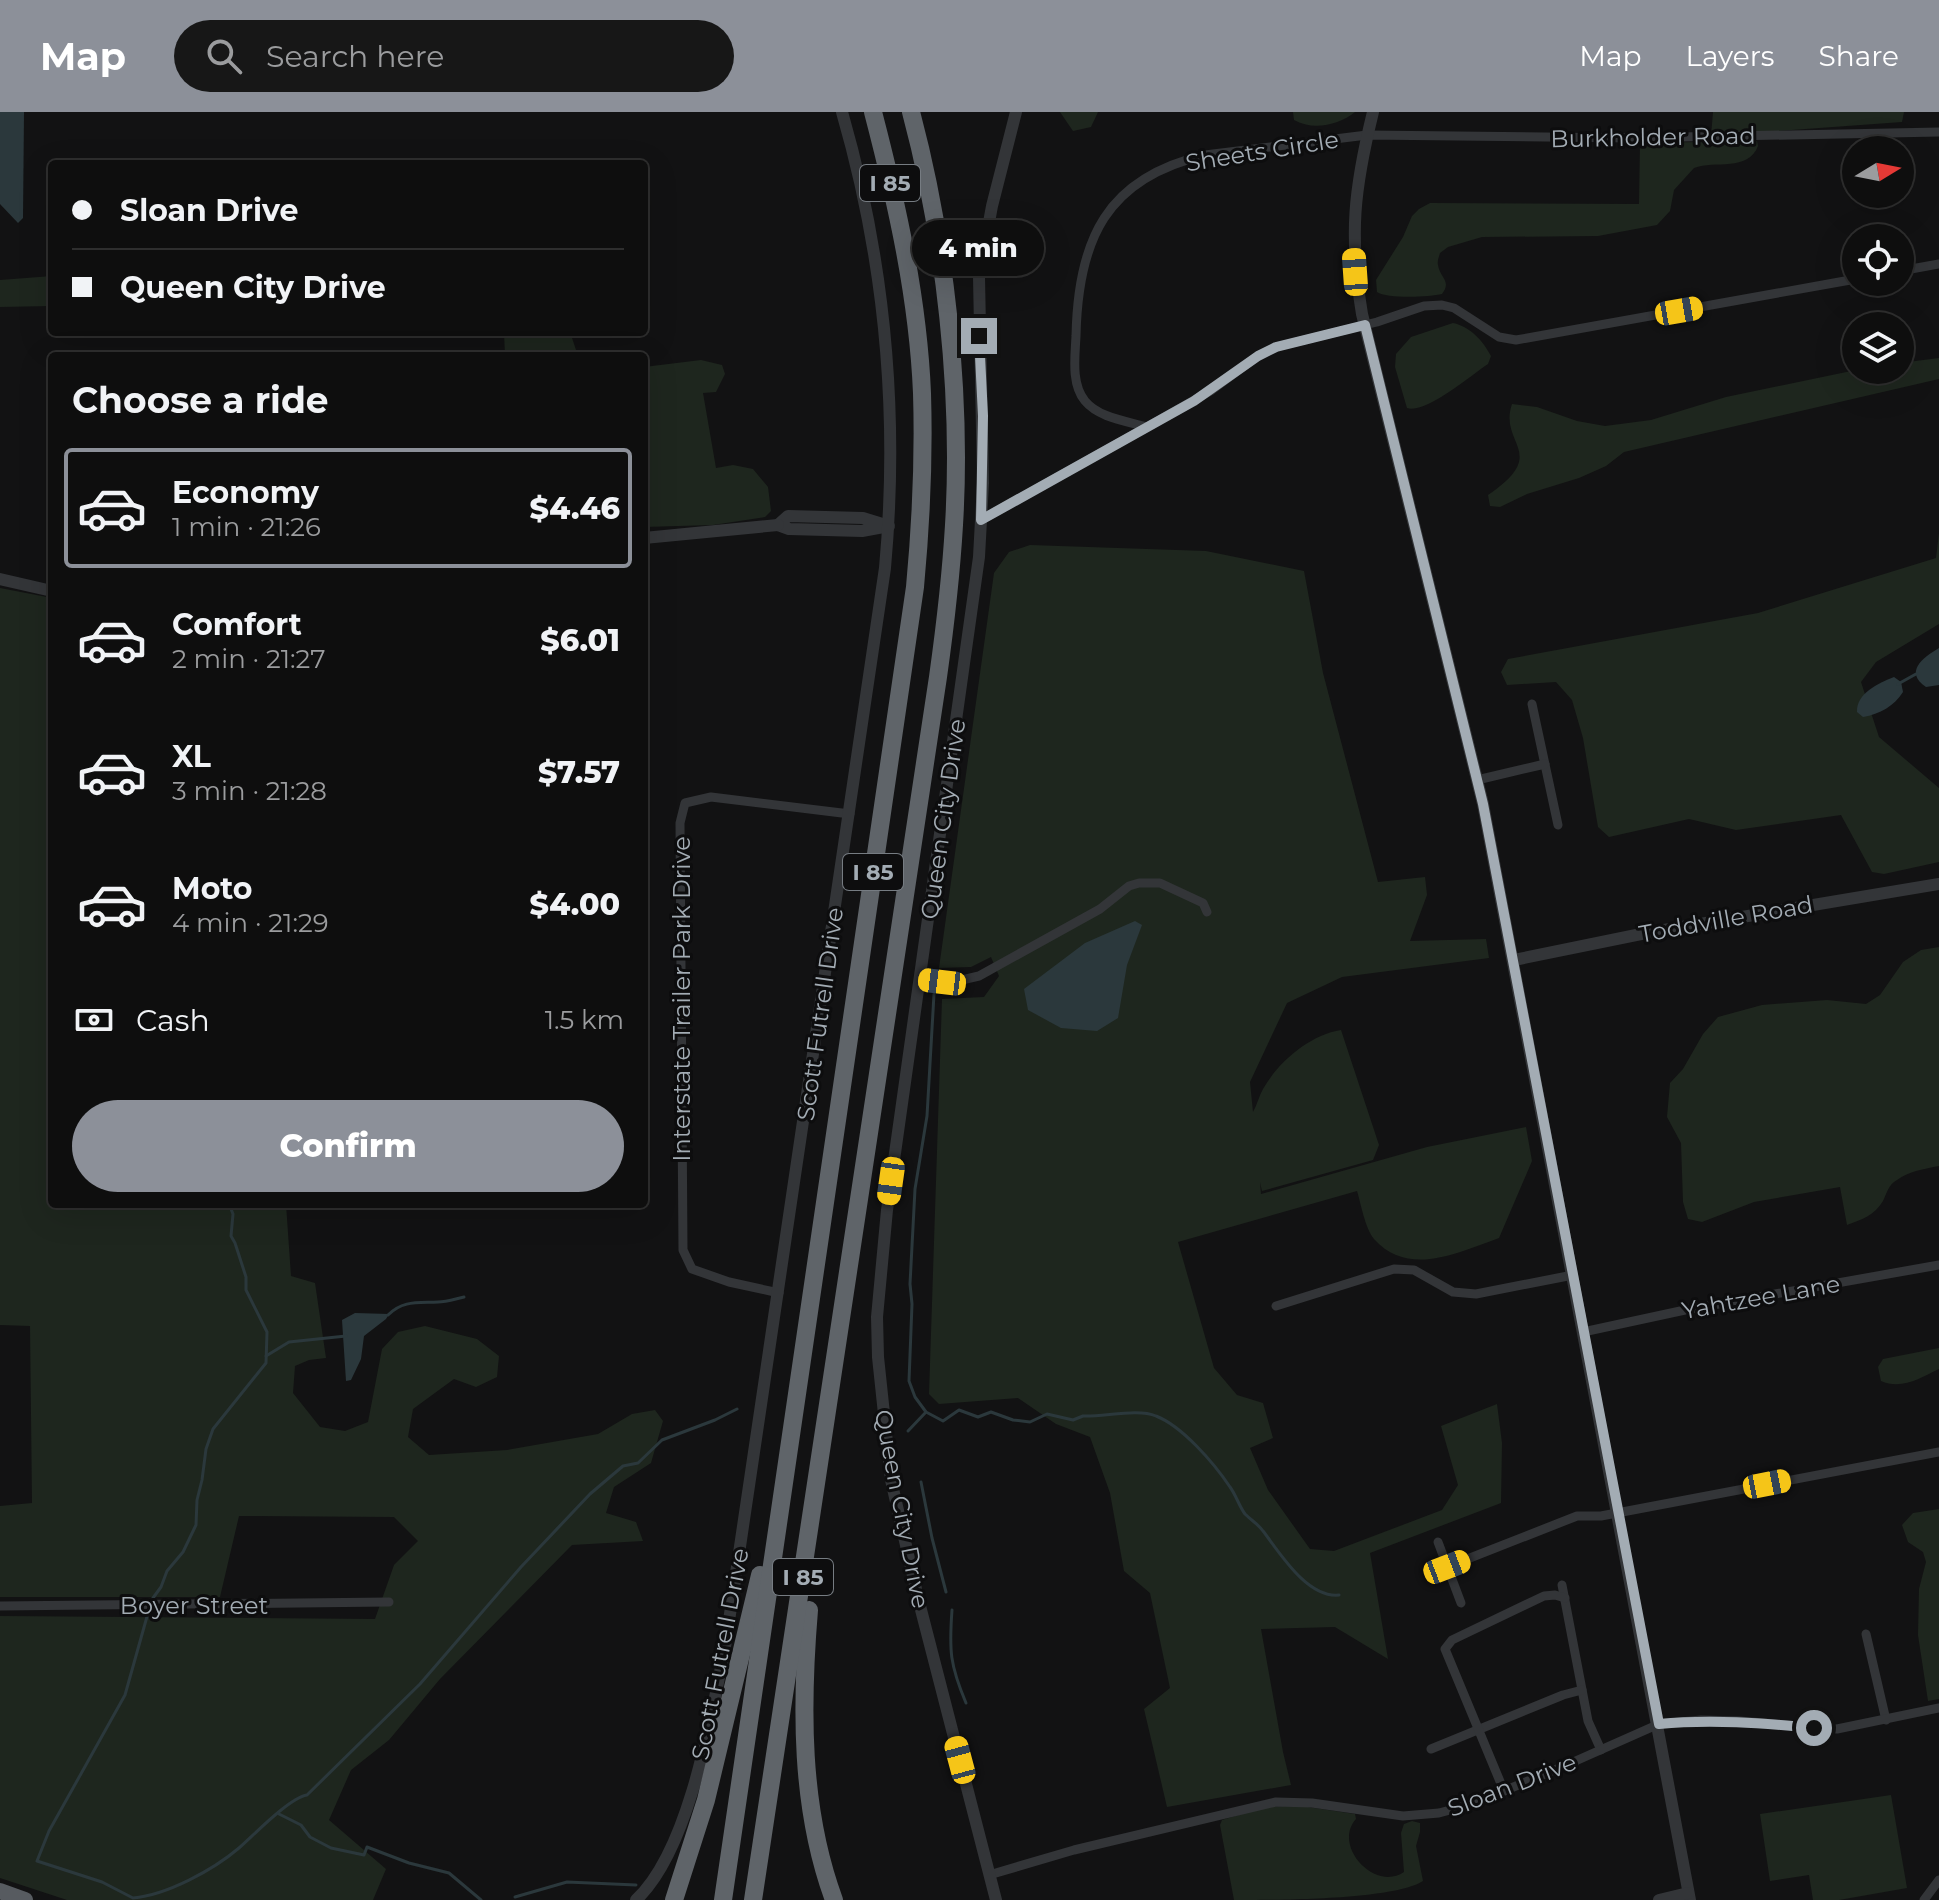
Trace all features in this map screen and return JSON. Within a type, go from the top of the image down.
[{"type":"highway","name":"I 85","points":[[723,1900],[907,651],[920,527],[922,406],[915,315],[873,112]]},
{"type":"highway","name":"I 85","points":[[753,1900],[938,677],[954,523],[954,409],[947,317],[930,192],[912,112]]},
{"type":"highway","points":[[823,1450],[805,1662],[805,1732],[815,1834],[834,1900]]},
{"type":"highway","points":[[674,1900],[706,1800],[784,1487]]},
{"type":"highway","points":[[0,1891],[25,1900]]},
{"type":"street","name":"Scott Futrell Drive","points":[[636,1900],[661,1871],[673,1846],[712,1714],[731,1611],[876,640],[889,526],[891,445],[883,306],[861,190],[842,112]]},
{"type":"street","name":"Queen City Drive","points":[[996,1900],[891,1480],[881,1400],[877,1317],[882,1252],[973,610],[981,520],[983,416],[979,277],[992,206],[1016,112]]},
{"type":"street","points":[[1373,112],[1356,189],[1353,237],[1355,272],[1365,325],[1477,780],[1659,1724],[1689,1896],[1659,1900]]},
{"type":"street","name":"Burkholder Road","points":[[1367,135],[1630,138],[1939,132]]},
{"type":"street","name":"Sheets Circle","points":[[1147,427],[1097,411],[1082,398],[1076,380],[1076,305],[1081,272],[1087,251],[1106,215],[1141,180],[1183,161],[1205,155],[1367,135]]},
{"type":"street","points":[[1914,268],[1939,264]]},
{"type":"street","points":[[981,520],[1194,401],[1276,347],[1365,325],[1424,306],[1454,308],[1499,337],[1516,340],[1842,282]]},
{"type":"street","points":[[648,538],[778,525],[788,516],[863,518],[889,526]]},
{"type":"street","points":[[0,579],[48,590]]},
{"type":"street","points":[[1532,704],[1558,825]]},
{"type":"street","points":[[1477,780],[1545,764]]},
{"type":"street","name":"Interstate Trailer Park Drive","points":[[779,1293],[729,1282],[692,1269],[683,1250],[680,823],[685,803],[711,797],[850,814]]},
{"type":"street","points":[[920,979],[953,982],[979,976],[1100,909],[1129,886],[1139,883],[1149,881],[1169,886],[1203,903],[1207,912]]},
{"type":"street","name":"Toddville Road","points":[[1514,960],[1646,933],[1939,884]]},
{"type":"street","name":"Yahtzee Lane","points":[[1583,1332],[1685,1310],[1939,1265]]},
{"type":"street","points":[[1276,1306],[1394,1269],[1414,1270],[1453,1292],[1476,1294],[1573,1275]]},
{"type":"street","points":[[1447,1567],[1577,1516],[1592,1517],[1939,1452]]},
{"type":"street","points":[[1438,1542],[1461,1603]]},
{"type":"street","points":[[1562,1585],[1588,1721],[1601,1750]]},
{"type":"street","points":[[1504,1791],[1446,1655],[1447,1645],[1544,1596],[1565,1598]]},
{"type":"street","name":"Boyer Street","points":[[0,1606],[389,1602]]},
{"type":"street","points":[[1866,1634],[1886,1720]]},
{"type":"street","points":[[1431,1749],[1582,1690]]},
{"type":"street","name":"Sloan Drive","points":[[989,1875],[1074,1850],[1276,1802],[1294,1801],[1382,1814],[1439,1813],[1504,1791],[1659,1724],[1701,1720],[1739,1721],[1837,1729],[1939,1708]]},
{"type":"street","points":[[1924,1900],[1939,1880]]},
{"type":"shaded area","points":[[0,112],[24,112],[23,218],[18,223],[0,204]]},
{"type":"shaded area","points":[[1060,112],[1098,112],[1091,127],[1073,131]]},
{"type":"shaded area","points":[[1293,112],[1355,112],[1334,123],[1317,126],[1294,120]]},
{"type":"shaded area","points":[[1713,112],[1904,112],[1902,122],[1711,136]]},
{"type":"shaded area","points":[[1757,141],[1758,146],[1747,159],[1694,168],[1674,190],[1670,211],[1657,225],[1598,236],[1482,237],[1448,247],[1440,253],[1438,265],[1446,283],[1442,294],[1419,297],[1377,292],[1376,280],[1403,237],[1412,216],[1430,203],[1639,204],[1640,143]]},
{"type":"shaded area","points":[[48,276],[48,306],[0,307],[0,280]]},
{"type":"shaded area","points":[[1453,323],[1471,331],[1480,340],[1491,356],[1488,364],[1436,400],[1407,408],[1395,367],[1396,354],[1411,337]]},
{"type":"shaded area","points":[[504,336],[571,336],[577,352],[505,352]]},
{"type":"shaded area","points":[[1939,358],[1939,379],[1624,452],[1606,466],[1579,478],[1527,494],[1500,507],[1490,506],[1488,495],[1507,480],[1520,458],[1511,429],[1512,404],[1537,407],[1577,421],[1605,426],[1651,420],[1726,397],[1842,373],[1842,384],[1914,384],[1914,361]]},
{"type":"shaded area","points":[[701,360],[722,365],[725,374],[716,392],[703,393],[716,468],[733,465],[753,469],[768,487],[771,511],[765,517],[713,525],[648,527],[648,367]]},
{"type":"shaded area","points":[[1939,533],[1939,624],[1876,662],[1861,682],[1879,737],[1939,788],[1939,862],[1884,874],[1872,872],[1841,815],[1736,830],[1689,819],[1609,837],[1598,827],[1583,738],[1572,700],[1556,682],[1507,685],[1501,672],[1508,659],[1758,613],[1936,558]]},
{"type":"shaded area","points":[[1030,545],[1206,551],[1304,571],[1323,673],[1378,882],[1425,877],[1427,895],[1410,941],[1486,939],[1489,958],[1342,977],[1287,1003],[1250,1082],[1253,1112],[1263,1089],[1287,1059],[1318,1037],[1341,1030],[1379,1145],[1373,1160],[1262,1191],[1260,1182],[1261,1194],[1427,1147],[1526,1127],[1532,1161],[1499,1238],[1451,1255],[1418,1260],[1388,1251],[1371,1234],[1357,1191],[1178,1242],[1214,1368],[1237,1395],[1263,1403],[1273,1438],[1250,1448],[1268,1490],[1310,1549],[1334,1551],[1442,1510],[1458,1485],[1441,1426],[1497,1404],[1502,1443],[1501,1503],[1370,1553],[1388,1659],[1335,1627],[1261,1629],[1291,1785],[1167,1807],[1144,1709],[1170,1688],[1150,1593],[1124,1571],[1110,1493],[1090,1437],[1056,1424],[1018,1398],[939,1404],[929,1394],[942,999],[984,997],[999,976],[991,957],[971,967],[939,968],[994,573],[1009,552]]},
{"type":"shaded area","points":[[0,588],[48,597],[48,1208],[286,1208],[291,1276],[315,1283],[326,1358],[295,1366],[293,1393],[320,1427],[345,1431],[368,1422],[382,1349],[398,1332],[425,1326],[477,1339],[499,1356],[497,1377],[476,1387],[454,1379],[413,1409],[408,1437],[429,1455],[507,1450],[598,1434],[632,1414],[655,1410],[663,1421],[651,1463],[614,1487],[606,1513],[636,1522],[643,1541],[572,1545],[440,1679],[389,1740],[351,1770],[329,1820],[386,1869],[373,1900],[67,1900],[0,1878],[0,1616],[375,1619],[394,1565],[418,1541],[394,1517],[239,1516],[220,1597],[0,1597],[0,1506],[32,1503],[30,1326],[0,1325]]},
{"type":"shaded area","points":[[1939,648],[1939,685],[1926,687],[1916,676],[1916,671],[1927,656]]},
{"type":"shaded area","points":[[1894,677],[1901,682],[1903,692],[1895,701],[1886,709],[1869,716],[1863,717],[1857,712],[1864,695]]},
{"type":"shaded area","points":[[1135,921],[1142,925],[1127,965],[1118,1018],[1097,1031],[1061,1028],[1028,1010],[1024,989],[1085,943]]},
{"type":"shaded area","points":[[1939,947],[1939,1166],[1902,1177],[1888,1189],[1876,1210],[1847,1225],[1840,1187],[1754,1202],[1702,1222],[1688,1219],[1683,1202],[1681,1143],[1667,1117],[1670,1083],[1718,1017],[1762,1005],[1827,1000],[1866,1004],[1880,995],[1903,962],[1921,950]]},
{"type":"shaded area","points":[[355,1313],[389,1314],[364,1336],[361,1359],[351,1380],[346,1381],[342,1320]]},
{"type":"shaded area","points":[[1939,1348],[1939,1369],[1904,1384],[1881,1381],[1878,1367],[1883,1359]]},
{"type":"shaded area","points":[[1939,1509],[1939,1699],[1928,1701],[1918,1635],[1919,1589],[1926,1562],[1923,1552],[1908,1542],[1902,1525],[1913,1513]]},
{"type":"shaded area","points":[[1891,1795],[1907,1888],[1839,1900],[1813,1900],[1809,1875],[1770,1881],[1760,1814]]},
{"type":"shaded area","points":[[1294,1805],[1355,1814],[1349,1841],[1353,1853],[1360,1863],[1381,1876],[1393,1877],[1404,1872],[1401,1833],[1404,1824],[1412,1821],[1420,1823],[1416,1846],[1423,1881],[1387,1892],[1362,1895],[1234,1900],[1220,1825],[1222,1820],[1261,1808]]},
{"type":"waterway","points":[[1898,684],[1916,674]]},
{"type":"waterway","points":[[934,994],[927,1116],[915,1189],[910,1284],[909,1381],[915,1397],[926,1412],[943,1421],[959,1410],[978,1417],[991,1412],[1030,1422],[1047,1414],[1073,1420],[1083,1416],[1131,1413],[1156,1416],[1187,1437],[1206,1457],[1232,1490],[1245,1514],[1305,1582],[1327,1594],[1339,1595]]},
{"type":"waterway","points":[[153,1598],[167,1571],[183,1552],[196,1525],[206,1449],[213,1429],[266,1363],[267,1332],[246,1290],[246,1277],[231,1236],[231,1208]]},
{"type":"waterway","points":[[388,1315],[405,1305],[464,1297]]},
{"type":"waterway","points":[[266,1356],[289,1342],[346,1336]]},
{"type":"waterway","points":[[148,1613],[125,1695],[49,1831],[37,1861],[102,1882],[133,1898],[175,1887],[203,1873],[239,1848],[282,1810],[307,1795],[420,1684],[521,1567],[590,1494],[623,1466],[638,1463],[662,1440],[737,1409]]},
{"type":"waterway","points":[[908,1431],[926,1412]]},
{"type":"waterway","points":[[921,1482],[946,1592]]},
{"type":"waterway","points":[[952,1610],[952,1658],[966,1703]]},
{"type":"waterway","points":[[279,1814],[301,1825],[310,1837],[331,1848],[364,1855],[367,1847],[409,1863],[449,1873],[481,1900]]},
{"type":"waterway","points":[[515,1897],[567,1882],[636,1885]]},
{"type":"route","points":[[979,336],[983,416],[981,520],[1194,401],[1258,356],[1290,342],[1365,325],[1483,804],[1641,1643],[1659,1724],[1701,1720],[1814,1728]]}]
